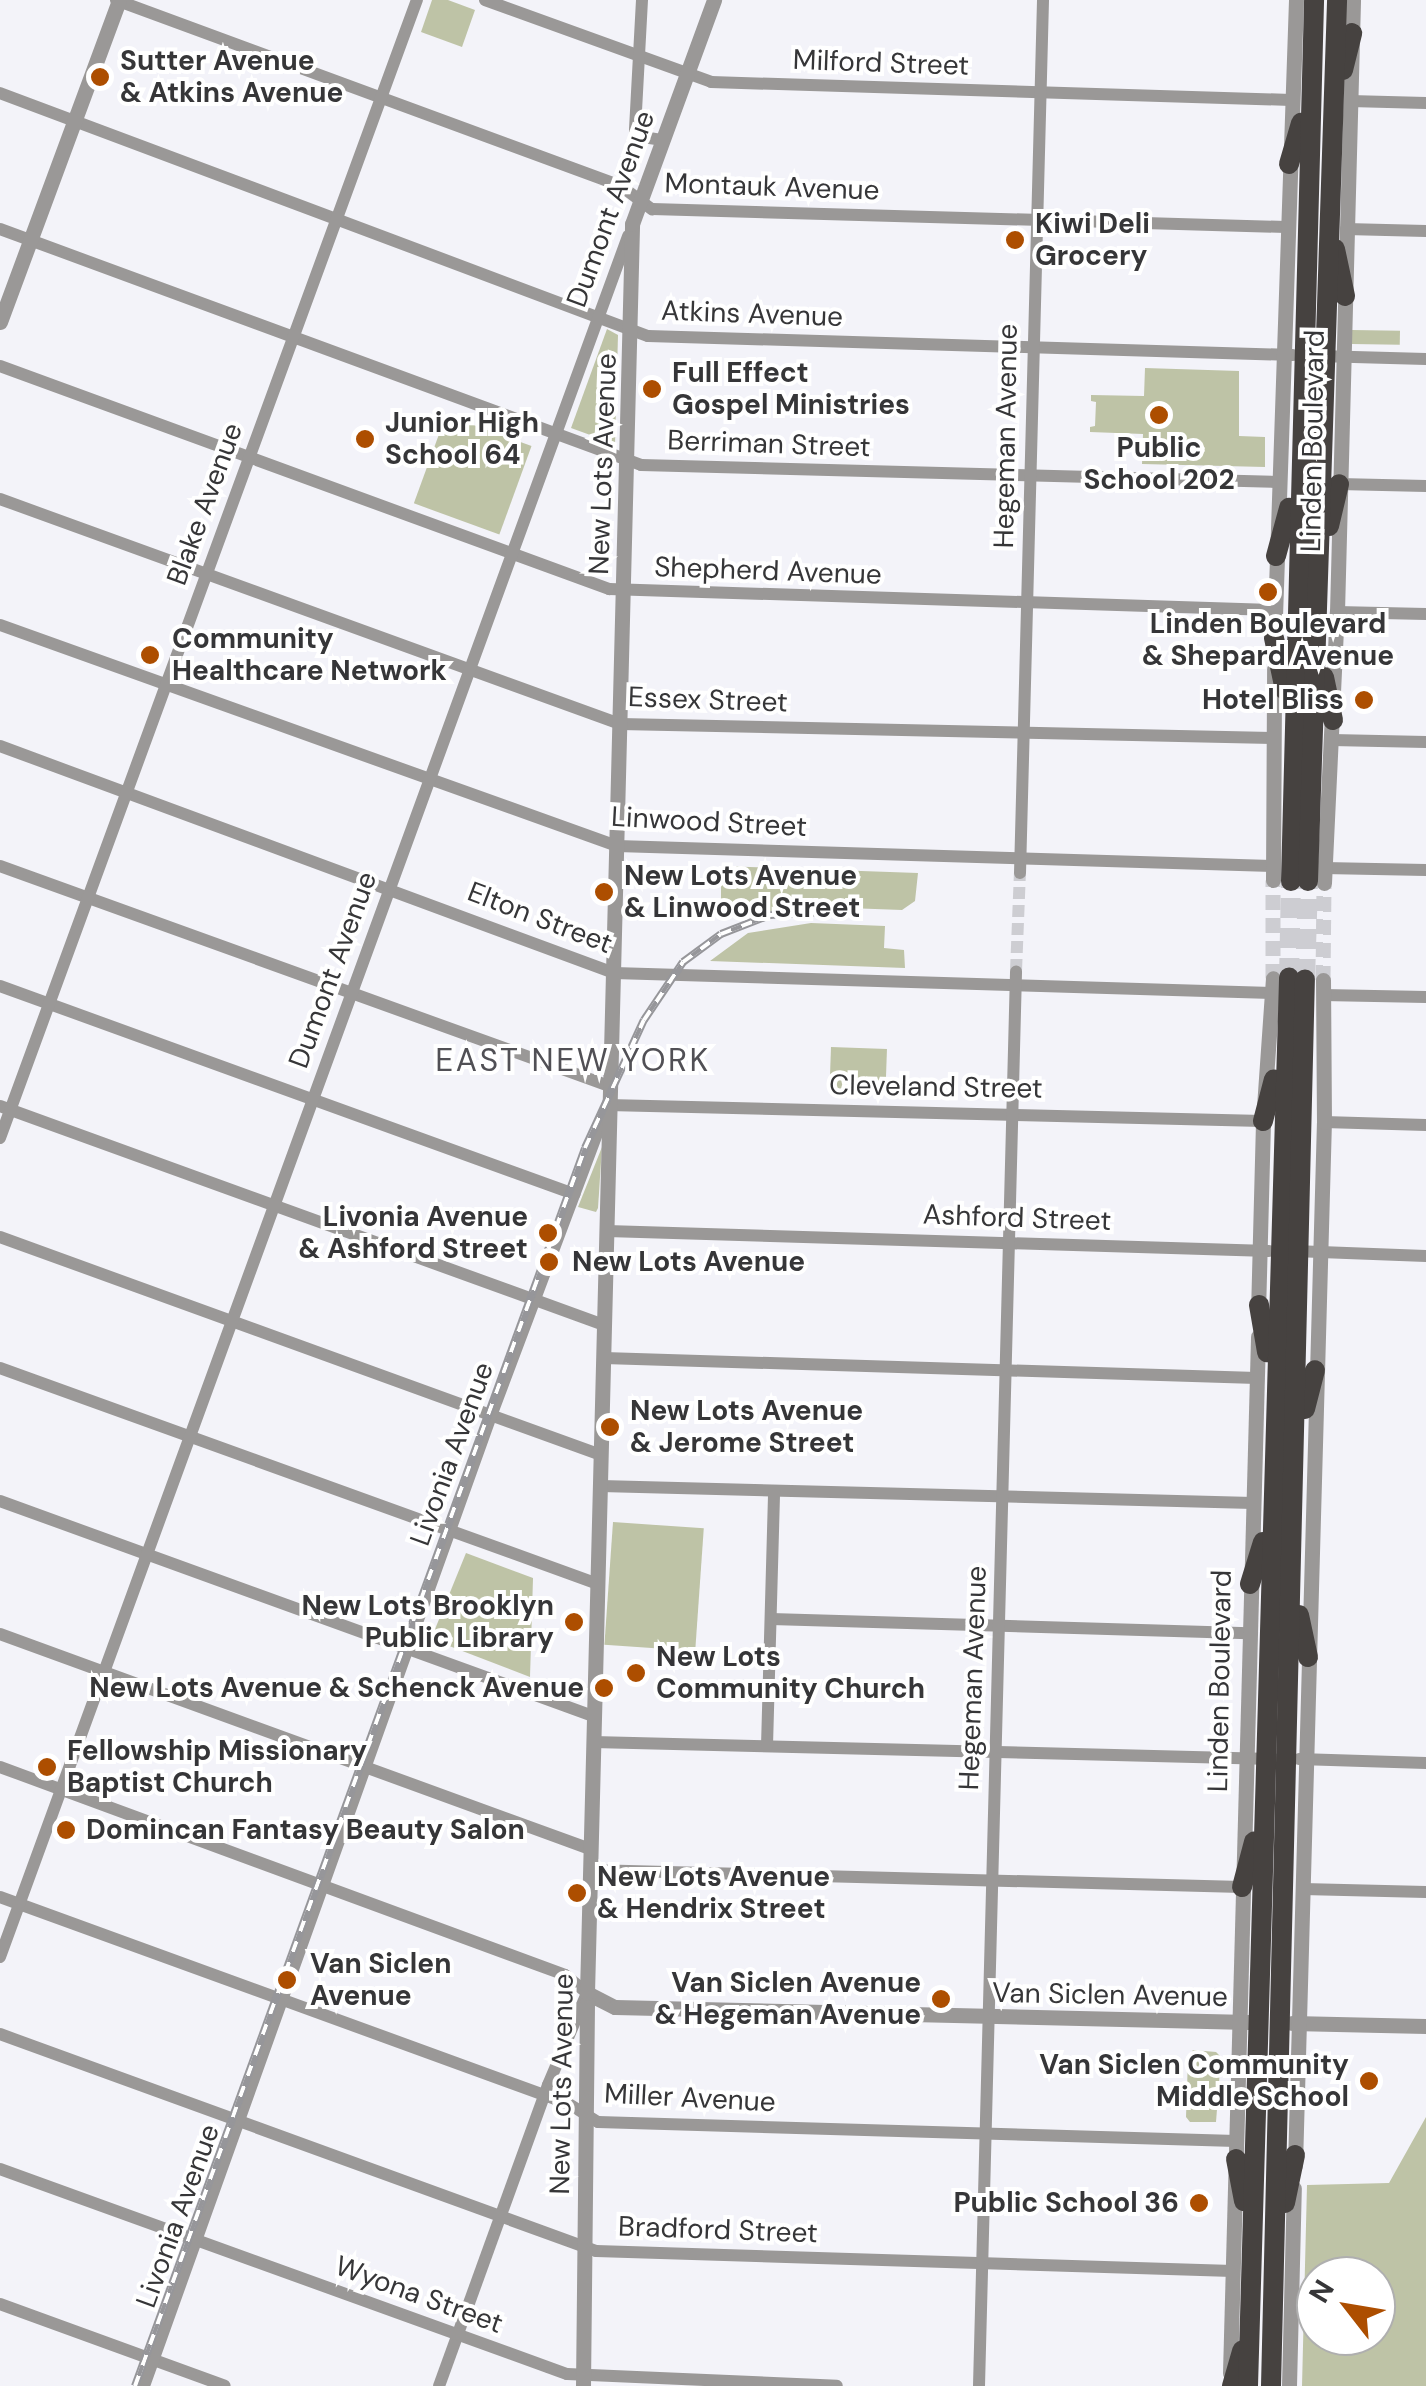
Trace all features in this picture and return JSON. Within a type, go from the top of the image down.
[{"type":"highway","name":"Linden Boulevard","points":[[1299,876],[1283,734],[1298,472],[1292,355],[1301,96],[1314,0]]},
{"type":"highway","name":"Linden Boulevard","points":[[1299,876],[1334,356],[1328,213],[1341,106],[1336,0]]},
{"type":"highway","points":[[1341,106],[1352,33]]},
{"type":"highway","points":[[1289,164],[1301,96]]},
{"type":"highway","points":[[1328,213],[1344,296]]},
{"type":"highway","points":[[1276,556],[1298,472]]},
{"type":"highway","points":[[1319,567],[1339,484]]},
{"type":"highway","points":[[1274,638],[1283,734]]},
{"type":"highway","points":[[1317,640],[1333,730]]},
{"type":"highway","name":"Linden Boulevard","points":[[1248,2386],[1252,2238],[1248,2022],[1264,1802],[1255,1758],[1262,1507],[1274,1394],[1269,1251],[1284,1043],[1297,984]]},
{"type":"highway","points":[[1275,2386],[1275,2249],[1289,2023],[1297,1759],[1292,1582],[1296,1450],[1310,1252],[1297,984]]},
{"type":"highway","points":[[1263,1120],[1284,1043]]},
{"type":"highway","points":[[1258,1304],[1274,1394]]},
{"type":"highway","points":[[1296,1450],[1315,1370]]},
{"type":"highway","points":[[1250,1584],[1262,1507]]},
{"type":"highway","points":[[1292,1582],[1308,1658]]},
{"type":"highway","points":[[1242,1887],[1264,1802]]},
{"type":"highway","points":[[1236,2150],[1252,2238]]},
{"type":"highway","points":[[1275,2249],[1295,2156]]},
{"type":"highway","points":[[1231,2386],[1250,2320]]},
{"type":"street","name":"Montauk Avenue","points":[[118,0],[622,186],[660,210],[1286,227]]},
{"type":"street","points":[[0,322],[118,0]]},
{"type":"street","name":"Blake Avenue","points":[[0,1138],[5,1108],[49,1004],[418,0]]},
{"type":"street","name":"Milford Street","points":[[485,0],[711,82],[1040,93],[1301,96]]},
{"type":"street","points":[[642,0],[635,130],[642,136],[662,140]]},
{"type":"street","name":"Dumont Avenue","points":[[0,1957],[714,0]]},
{"type":"street","name":"Hegeman Avenue","points":[[1020,866],[1042,0]]},
{"type":"street","name":"Linden Boulevard","points":[[1296,0],[1301,96]]},
{"type":"street","points":[[1352,33],[1353,0]]},
{"type":"street","name":"Atkins Avenue","points":[[0,94],[648,336],[1426,358]]},
{"type":"street","points":[[1341,106],[1426,103]]},
{"type":"street","name":"Linden Boulevard","points":[[1299,876],[1333,730],[1339,484],[1334,356],[1344,296],[1346,229],[1341,106]]},
{"type":"street","name":"Linden Boulevard","points":[[1274,638],[1279,482],[1292,355],[1286,227],[1289,164]]},
{"type":"street","name":"New Lots Avenue","points":[[583,2382],[593,1716],[632,224]]},
{"type":"street","name":"Berriman Street","points":[[0,229],[641,466],[1279,482]]},
{"type":"street","points":[[1346,229],[1426,231]]},
{"type":"street","name":"Shepherd Avenue","points":[[0,366],[624,592],[1274,610]]},
{"type":"street","points":[[1339,484],[1426,486]]},
{"type":"street","name":"Essex Street","points":[[0,499],[620,724],[1283,734]]},
{"type":"street","points":[[1337,612],[1426,614]]},
{"type":"street","name":"Linwood Street","points":[[0,626],[617,846],[1299,876],[1426,870]]},
{"type":"street","points":[[1333,730],[1426,742]]},
{"type":"street","name":"Elton Street","points":[[0,746],[614,973],[1016,986],[1297,984],[1426,998]]},
{"type":"street","points":[[0,866],[609,1086]]},
{"type":"street","name":"Hegeman Avenue","points":[[979,2386],[1016,971]]},
{"type":"street","points":[[1290,2386],[1295,2156],[1289,2023],[1302,1888],[1297,1759],[1308,1658],[1315,1370],[1310,1252],[1324,1122],[1297,984]]},
{"type":"street","name":"Linden Boulevard","points":[[1262,1507],[1256,1378],[1258,1304],[1269,1251],[1263,1120],[1297,984]]},
{"type":"street","points":[[0,986],[574,1194]]},
{"type":"street","name":"Cleveland Street","points":[[608,1105],[1263,1120]]},
{"type":"street","name":"Livonia Avenue","points":[[144,2386],[492,1416],[608,1105]]},
{"type":"street","points":[[5,1108],[604,1326]]},
{"type":"street","points":[[1324,1122],[1426,1125]]},
{"type":"street","name":"Ashford Street","points":[[607,1231],[1426,1256]]},
{"type":"street","points":[[0,1237],[601,1455]]},
{"type":"street","points":[[604,1358],[1256,1378]]},
{"type":"street","points":[[0,1368],[598,1584]]},
{"type":"street","points":[[601,1486],[1262,1507]]},
{"type":"street","points":[[767,1746],[774,1491]]},
{"type":"street","points":[[0,1501],[593,1716]]},
{"type":"street","name":"Linden Boulevard","points":[[1231,2386],[1236,2150],[1248,2022],[1242,1887],[1255,1758],[1250,1584]]},
{"type":"street","points":[[772,1620],[1249,1633]]},
{"type":"street","points":[[0,1634],[590,1849]]},
{"type":"street","points":[[593,1742],[1426,1763]]},
{"type":"street","name":"Van Siclen Avenue","points":[[0,1767],[565,1975],[587,1993],[615,2007],[1426,2026]]},
{"type":"street","points":[[590,1870],[1242,1887]]},
{"type":"street","points":[[1302,1888],[1426,1892]]},
{"type":"street","name":"Miller Avenue","points":[[0,1897],[544,2095],[598,2122],[986,2136],[1236,2150]]},
{"type":"street","points":[[439,2386],[544,2095],[587,1993]]},
{"type":"street","name":"Bradford Street","points":[[0,2034],[596,2251],[1232,2271]]},
{"type":"street","name":"Wyona Street","points":[[0,2169],[583,2382],[837,2386]]},
{"type":"street","points":[[0,2304],[225,2386]]},
{"type":"green space","points":[[432,0],[448,0],[475,10],[462,47],[421,32]]},
{"type":"green space","points":[[607,329],[618,335],[615,444],[571,428]]},
{"type":"green space","points":[[1352,330],[1400,331],[1400,345],[1352,344]]},
{"type":"green space","points":[[1145,368],[1239,371],[1239,436],[1265,437],[1265,467],[1142,464],[1143,434],[1090,432],[1090,427],[1095,426],[1096,402],[1091,401],[1091,395],[1144,396]]},
{"type":"green space","points":[[446,415],[532,446],[499,534],[414,503]]},
{"type":"green space","points":[[721,866],[918,873],[915,901],[902,910],[820,907],[745,916],[721,910]]},
{"type":"green space","points":[[811,923],[885,926],[884,948],[904,950],[905,968],[710,961],[748,933]]},
{"type":"green space","points":[[831,1047],[887,1049],[885,1094],[829,1092]]},
{"type":"green space","points":[[602,1147],[598,1208],[596,1212],[578,1207]]},
{"type":"green space","points":[[613,1522],[704,1528],[695,1651],[604,1645]]},
{"type":"green space","points":[[466,1553],[533,1578],[530,1677],[431,1639]]},
{"type":"green space","points":[[1193,2050],[1216,2052],[1221,2057],[1216,2122],[1190,2122],[1186,2117],[1188,2058]]},
{"type":"green space","points":[[1426,2117],[1426,2386],[1302,2386],[1303,2356],[1396,2356],[1396,2256],[1305,2256],[1307,2185],[1389,2183]]},
{"type":"tunnel","points":[[1016,971],[1020,873]]},
{"type":"tunnel","points":[[1273,880],[1273,978]]},
{"type":"tunnel","points":[[1289,978],[1291,881]]},
{"type":"tunnel","points":[[1305,979],[1308,881]]},
{"type":"tunnel","points":[[1323,980],[1324,883]]},
{"type":"railway","points":[[135,2386],[585,1148],[644,1020],[683,962],[721,934],[770,915],[822,912]]},
{"type":"place","name":"Sutter Avenue & Atkins Avenue","points":[[100,77]]},
{"type":"place","name":"Kiwi Deli Grocery","points":[[1015,240]]},
{"type":"place","name":"Full Effect Gospel Ministries","points":[[652,389]]},
{"type":"place","name":"Public School 202","points":[[1159,415]]},
{"type":"place","name":"Junior High School 64","points":[[365,439]]},
{"type":"place","name":"Linden Boulevard & Shepard Avenue","points":[[1268,592]]},
{"type":"place","name":"Community Healthcare Network","points":[[150,655]]},
{"type":"place","name":"Hotel Bliss","points":[[1364,700]]},
{"type":"place","name":"New Lots Avenue & Linwood Street","points":[[604,892]]},
{"type":"place","name":"Livonia Avenue & Ashford Street","points":[[548,1233]]},
{"type":"place","name":"New Lots Avenue","points":[[549,1262]]},
{"type":"place","name":"New Lots Avenue & Jerome Street","points":[[610,1427]]},
{"type":"place","name":"New Lots Brooklyn Public Library","points":[[574,1622]]},
{"type":"place","name":"New Lots Community Church","points":[[636,1673]]},
{"type":"place","name":"New Lots Avenue & Schenck Avenue","points":[[604,1688]]},
{"type":"place","name":"Fellowship Missionary Baptist Church","points":[[47,1767]]},
{"type":"place","name":"Domincan Fantasy Beauty Salon","points":[[66,1830]]},
{"type":"place","name":"New Lots Avenue & Hendrix Street","points":[[577,1893]]},
{"type":"place","name":"Van Siclen Avenue","points":[[287,1980]]},
{"type":"place","name":"Van Siclen Avenue & Hegeman Avenue","points":[[941,1999]]},
{"type":"place","name":"Van Siclen Community Middle School","points":[[1369,2081]]},
{"type":"place","name":"Public School 36","points":[[1199,2203]]},
{"type":"district","name":"EAST NEW YORK","points":[[573,1060]]}]
